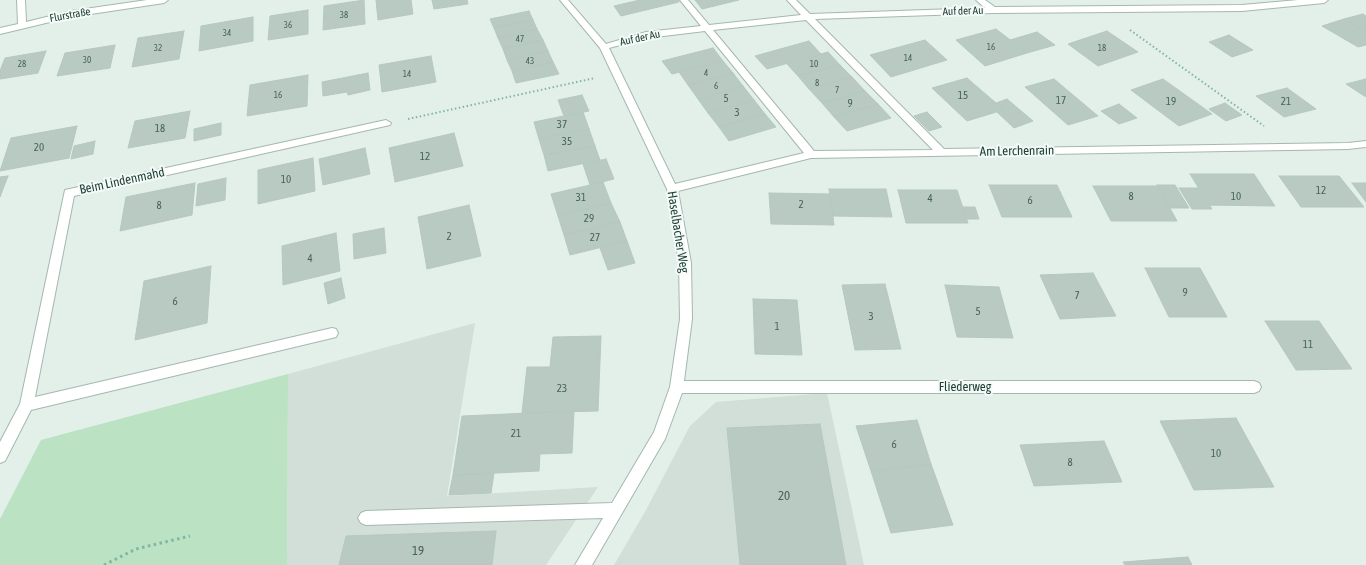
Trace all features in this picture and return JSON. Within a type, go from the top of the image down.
[{"type":"street","points":[[21,0],[22,24]]},
{"type":"street","name":"Flurstraße","points":[[0,31],[22,24],[71,14],[164,0]]},
{"type":"street","name":"Haselbacher Weg","points":[[564,0],[604,47],[672,189],[685,263],[686,319],[677,387],[660,435],[614,510],[583,565]]},
{"type":"street","points":[[684,0],[811,155]]},
{"type":"street","points":[[791,0],[940,152]]},
{"type":"street","points":[[980,0],[993,10]]},
{"type":"street","name":"Auf der Au","points":[[604,47],[646,35],[707,27],[808,17],[993,10],[1242,8],[1324,0]]},
{"type":"street","name":"Beim Lindenmahd","points":[[0,456],[27,405],[69,192],[386,124]]},
{"type":"street","name":"Am Lerchenrain","points":[[672,189],[811,155],[1348,146],[1366,144]]},
{"type":"street","points":[[27,405],[332,333]]},
{"type":"street","name":"Fliederweg","points":[[677,387],[1254,387]]},
{"type":"street","points":[[366,518],[614,510]]},
{"type":"path","points":[[1102,10],[1292,146]]},
{"type":"path","points":[[386,124],[618,74]]},
{"type":"path","points":[[104,565],[136,550],[190,536]]},
{"type":"shaded area","points":[[475,323],[447,496],[598,487],[546,565],[287,565],[288,374]]},
{"type":"shaded area","points":[[827,393],[864,565],[614,565],[646,510],[690,426],[716,402]]},
{"type":"green space","points":[[288,374],[287,565],[0,565],[0,519],[41,440]]},
{"type":"building","points":[[364,0],[365,24],[323,30],[324,6]]},
{"type":"building","points":[[376,0],[411,0],[413,14],[378,20]]},
{"type":"building","points":[[432,0],[467,0],[468,4],[434,9]]},
{"type":"building","points":[[640,0],[678,0],[679,2],[621,16],[614,6]]},
{"type":"building","points":[[695,0],[739,0],[702,9]]},
{"type":"building","points":[[308,10],[308,34],[268,40],[270,16]]},
{"type":"building","points":[[529,11],[533,20],[494,28],[490,19]]},
{"type":"building","points":[[1363,14],[1366,16],[1366,32],[1344,19]]},
{"type":"building","points":[[253,17],[253,41],[199,51],[201,26]]},
{"type":"building","points":[[1344,19],[1366,32],[1366,45],[1358,47],[1322,26]]},
{"type":"building","points":[[533,20],[537,29],[498,38],[494,28]]},
{"type":"building","points":[[537,29],[543,40],[503,49],[498,38]]},
{"type":"building","points":[[996,29],[1027,53],[985,66],[956,40]]},
{"type":"building","points":[[184,31],[179,59],[132,67],[138,38]]},
{"type":"building","points":[[1107,31],[1138,52],[1098,66],[1068,44]]},
{"type":"building","points":[[1037,32],[1055,45],[1027,53],[1010,40]]},
{"type":"building","points":[[1229,35],[1253,50],[1232,57],[1209,42]]},
{"type":"building","points":[[543,40],[548,51],[507,60],[503,49]]},
{"type":"building","points":[[925,40],[947,60],[891,77],[870,55]]},
{"type":"building","points":[[809,41],[821,54],[767,69],[755,56]]},
{"type":"building","points":[[115,45],[110,68],[57,76],[65,53]]},
{"type":"building","points":[[713,48],[723,61],[672,74],[662,61]]},
{"type":"building","points":[[46,51],[38,73],[0,79],[0,71],[5,58]]},
{"type":"building","points":[[548,51],[553,62],[512,71],[507,60]]},
{"type":"building","points":[[828,52],[840,65],[798,76],[787,64]]},
{"type":"building","points":[[431,56],[436,82],[382,92],[379,65]]},
{"type":"building","points":[[723,61],[733,73],[688,85],[679,72]]},
{"type":"building","points":[[553,62],[559,74],[516,83],[512,71]]},
{"type":"building","points":[[840,65],[852,77],[809,89],[798,76]]},
{"type":"building","points":[[368,73],[370,90],[348,95],[347,92],[323,96],[322,82]]},
{"type":"building","points":[[733,73],[743,86],[698,99],[688,85]]},
{"type":"building","points":[[308,75],[307,106],[247,116],[250,85]]},
{"type":"building","points":[[852,77],[865,91],[822,103],[809,89]]},
{"type":"building","points":[[967,78],[1003,110],[967,121],[932,88]]},
{"type":"building","points":[[1054,79],[1098,116],[1068,125],[1025,87]]},
{"type":"building","points":[[1163,79],[1212,114],[1179,126],[1131,90]]},
{"type":"building","points":[[1366,79],[1366,97],[1346,84]]},
{"type":"building","points":[[743,86],[754,100],[708,113],[698,99]]},
{"type":"building","points":[[1287,88],[1316,109],[1284,117],[1256,96]]},
{"type":"building","points":[[865,91],[878,104],[834,117],[822,103]]},
{"type":"building","points":[[582,95],[589,111],[564,116],[558,100]]},
{"type":"building","points":[[1007,99],[1033,121],[1014,128],[997,112],[1003,110],[996,103]]},
{"type":"building","points":[[754,100],[765,114],[719,127],[708,113]]},
{"type":"building","points":[[1225,103],[1242,115],[1226,121],[1209,109]]},
{"type":"building","points":[[878,104],[891,118],[847,131],[834,117]]},
{"type":"building","points":[[1119,104],[1137,118],[1119,124],[1101,111]]},
{"type":"building","points":[[190,111],[185,138],[128,148],[135,121]]},
{"type":"building","points":[[583,112],[589,129],[539,139],[534,122]]},
{"type":"building","points":[[927,112],[942,127],[929,131],[914,116]]},
{"type":"building","points":[[765,114],[776,127],[729,141],[719,127]]},
{"type":"building","points":[[221,123],[221,135],[194,141],[194,129]]},
{"type":"building","points":[[77,126],[69,158],[0,171],[11,138]]},
{"type":"building","points":[[589,129],[595,146],[544,155],[539,139]]},
{"type":"building","points":[[454,133],[463,166],[395,182],[389,148]]},
{"type":"building","points":[[95,141],[93,154],[71,159],[74,146]]},
{"type":"building","points":[[595,146],[600,160],[548,171],[544,155]]},
{"type":"building","points":[[365,148],[370,174],[323,185],[319,159]]},
{"type":"building","points":[[313,158],[315,191],[258,204],[258,170]]},
{"type":"building","points":[[606,159],[614,179],[590,185],[583,164]]},
{"type":"building","points":[[1190,174],[1254,174],[1275,206],[1209,205]]},
{"type":"building","points":[[8,176],[0,197],[0,177]]},
{"type":"building","points":[[1279,176],[1339,176],[1364,207],[1301,207]]},
{"type":"building","points":[[226,178],[225,200],[196,206],[198,184]]},
{"type":"building","points":[[603,182],[611,203],[558,216],[551,194]]},
{"type":"building","points":[[195,183],[192,215],[120,231],[126,197]]},
{"type":"building","points":[[1352,183],[1366,183],[1366,202]]},
{"type":"building","points":[[989,185],[1057,185],[1072,217],[1002,217]]},
{"type":"building","points":[[1157,185],[1175,185],[1189,208],[1170,208]]},
{"type":"building","points":[[1093,186],[1158,186],[1177,221],[1111,221]]},
{"type":"building","points":[[1179,188],[1199,188],[1212,209],[1192,209]]},
{"type":"building","points":[[829,189],[886,189],[892,217],[833,216]]},
{"type":"building","points":[[898,190],[957,190],[968,223],[906,223]]},
{"type":"building","points":[[769,193],[830,194],[834,225],[771,224]]},
{"type":"building","points":[[611,203],[620,222],[564,235],[558,216]]},
{"type":"building","points":[[469,205],[481,256],[427,269],[418,217]]},
{"type":"building","points":[[963,207],[975,207],[979,219],[967,219]]},
{"type":"building","points":[[620,222],[627,241],[570,255],[564,235]]},
{"type":"building","points":[[384,228],[386,253],[354,259],[353,234]]},
{"type":"building","points":[[336,233],[340,271],[283,285],[282,246]]},
{"type":"building","points":[[627,241],[635,263],[608,270],[600,248]]},
{"type":"building","points":[[211,266],[207,323],[135,340],[144,281]]},
{"type":"building","points":[[1145,268],[1200,268],[1227,317],[1169,317]]},
{"type":"building","points":[[1093,273],[1116,316],[1060,319],[1040,275]]},
{"type":"building","points":[[341,278],[345,298],[328,304],[324,283]]},
{"type":"building","points":[[885,284],[901,349],[855,350],[842,285]]},
{"type":"building","points":[[945,285],[999,287],[1013,338],[957,337]]},
{"type":"building","points":[[753,299],[797,300],[802,355],[755,354]]},
{"type":"building","points":[[1265,321],[1319,321],[1352,369],[1296,370]]},
{"type":"building","points":[[601,336],[598,411],[522,413],[527,367],[550,367],[553,337]]},
{"type":"building","points":[[574,411],[572,453],[540,454],[539,471],[453,475],[462,416]]},
{"type":"building","points":[[1236,418],[1274,487],[1194,490],[1160,421]]},
{"type":"building","points":[[917,420],[931,464],[871,471],[856,426]]},
{"type":"building","points":[[820,424],[846,565],[740,565],[727,428]]},
{"type":"building","points":[[1104,441],[1122,482],[1034,486],[1020,445]]},
{"type":"building","points":[[931,464],[953,525],[891,533],[871,471]]},
{"type":"building","points":[[494,473],[491,493],[449,495],[453,475]]},
{"type":"building","points":[[496,531],[492,565],[339,565],[346,536]]},
{"type":"building","points":[[1188,557],[1192,565],[1125,565],[1123,562]]}]
